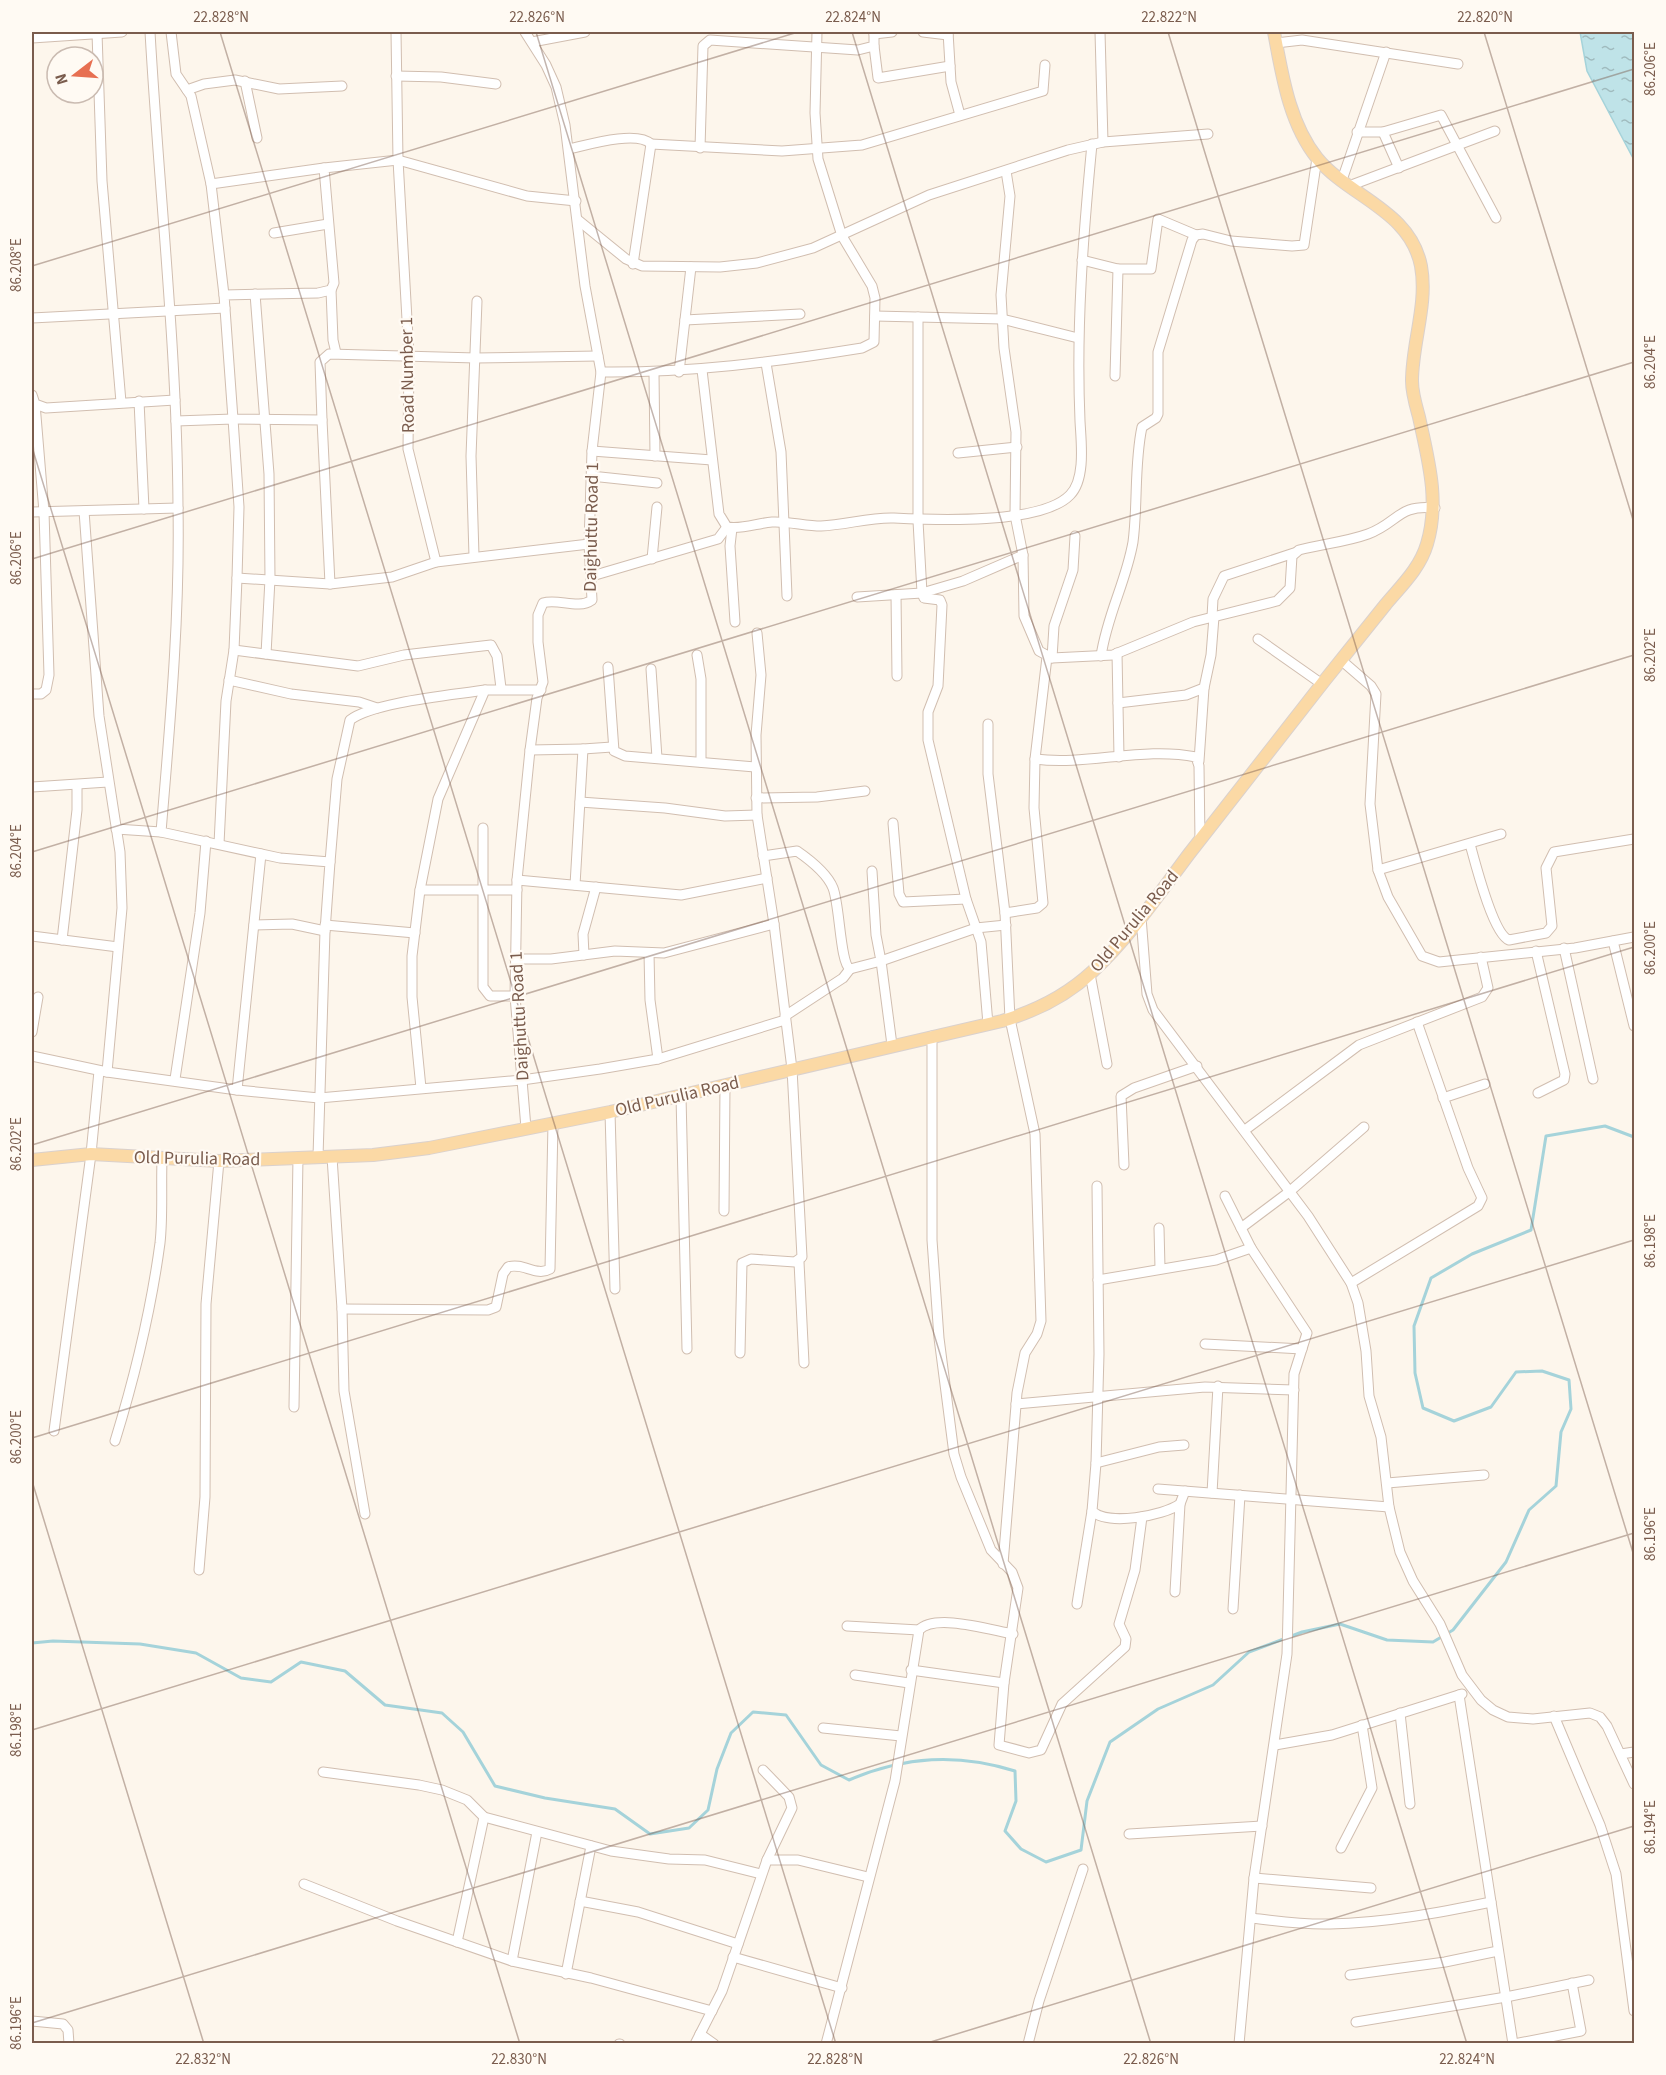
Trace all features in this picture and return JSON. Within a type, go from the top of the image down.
[{"type":"main road","name":"Old Purulia Road","points":[[32,1160],[91,1154],[162,1160],[219,1161],[332,1157],[429,1148],[610,1112],[1010,1019],[1035,1011],[1063,995],[1090,974],[1141,917],[1322,684],[1417,567],[1427,544],[1435,508],[1429,460],[1412,385],[1420,316],[1421,265],[1405,232],[1388,213],[1346,183],[1317,158],[1292,109],[1281,74],[1275,37]]},
{"type":"street","points":[[32,38],[122,32]]},
{"type":"street","points":[[150,32],[175,400],[178,508],[177,644],[161,832]]},
{"type":"street","points":[[171,32],[176,74],[182,86],[187,90],[211,184],[224,295],[240,507],[234,650],[229,680],[219,844]]},
{"type":"street","name":"Road Number 1","points":[[396,32],[398,160],[409,355],[408,449],[436,562]]},
{"type":"street","name":"Daighuttu Road 1","points":[[525,32],[556,87],[569,149],[585,286],[601,372],[591,476],[589,544],[592,600],[587,603],[549,601],[543,603],[539,608],[537,642],[543,674],[530,750],[517,885],[515,959],[515,996],[526,1128]]},
{"type":"street","points":[[532,42],[585,32]]},
{"type":"street","points":[[601,372],[654,373],[702,370],[766,363],[871,346],[876,336],[872,286],[842,236],[830,202],[816,148],[816,32]]},
{"type":"street","points":[[892,32],[874,33],[878,78],[950,66]]},
{"type":"street","points":[[923,32],[948,33],[951,82],[960,115]]},
{"type":"street","points":[[1100,32],[1103,142]]},
{"type":"street","points":[[97,33],[102,181],[121,402]]},
{"type":"street","points":[[1275,37],[1458,64]]},
{"type":"street","points":[[700,148],[700,64],[703,46],[710,40],[816,49],[858,50],[874,46]]},
{"type":"street","points":[[1386,52],[1375,89],[1357,132],[1346,183],[1399,168],[1495,131]]},
{"type":"street","points":[[569,149],[613,139],[646,140],[651,144],[700,148],[782,151],[881,141],[1042,91],[1045,65]]},
{"type":"street","points":[[396,76],[441,77],[496,84]]},
{"type":"street","points":[[187,90],[204,84],[244,81],[279,89],[342,86]]},
{"type":"street","points":[[244,81],[257,138]]},
{"type":"street","points":[[1357,132],[1383,132],[1442,115],[1496,218]]},
{"type":"street","points":[[1383,132],[1399,168]]},
{"type":"street","points":[[578,220],[633,264],[691,267],[757,263],[813,248],[929,195],[1092,144],[1209,134]]},
{"type":"street","points":[[633,264],[651,144]]},
{"type":"street","points":[[591,576],[718,540],[729,527],[771,522],[821,526],[894,518],[918,521],[1016,515],[1046,510],[1070,496],[1076,487],[1081,444],[1078,338],[1092,144]]},
{"type":"street","points":[[1082,260],[1118,269],[1151,270],[1158,219],[1196,235],[1227,240],[1304,245],[1317,158]]},
{"type":"street","points":[[211,184],[398,160],[527,196],[576,201]]},
{"type":"street","points":[[324,168],[334,283],[331,290],[333,340],[336,352]]},
{"type":"street","points":[[1006,171],[1010,196],[1002,275],[1002,319],[1017,447],[1016,515],[1023,555],[1026,625],[1039,651],[1049,657],[1101,656],[1118,653],[1213,617],[1277,601],[1283,597],[1292,584],[1294,553]]},
{"type":"street","points":[[274,233],[328,224]]},
{"type":"street","points":[[1101,656],[1106,626],[1127,571],[1136,510],[1142,427],[1156,418],[1158,414],[1158,352],[1187,252],[1196,235]]},
{"type":"street","points":[[679,372],[691,267]]},
{"type":"street","points":[[1115,376],[1118,269]]},
{"type":"street","points":[[224,295],[331,290]]},
{"type":"street","points":[[255,294],[269,474],[270,579],[266,654]]},
{"type":"street","points":[[474,556],[471,456],[477,301]]},
{"type":"street","points":[[32,318],[225,308]]},
{"type":"street","points":[[685,320],[800,314]]},
{"type":"street","points":[[875,316],[1002,319],[1078,338]]},
{"type":"street","points":[[918,317],[918,521],[922,593],[924,598],[940,600],[942,605],[938,686],[927,726],[966,899],[976,928],[983,960],[988,1024]]},
{"type":"street","points":[[330,584],[320,362],[324,357],[336,352],[476,358],[598,356]]},
{"type":"street","points":[[766,363],[781,452],[788,596]]},
{"type":"street","points":[[702,370],[719,514],[729,527],[735,622]]},
{"type":"street","points":[[654,373],[655,456]]},
{"type":"street","points":[[33,401],[46,408],[175,400]]},
{"type":"street","points":[[32,694],[41,694],[48,684],[44,512],[33,401]]},
{"type":"street","points":[[140,401],[144,509]]},
{"type":"street","points":[[176,421],[322,420]]},
{"type":"street","points":[[958,453],[1017,447]]},
{"type":"street","points":[[592,451],[712,460]]},
{"type":"street","points":[[591,476],[657,483]]},
{"type":"street","points":[[1200,840],[1199,760],[1204,688],[1211,655],[1213,599],[1224,576],[1294,553],[1367,534],[1384,526],[1402,511],[1418,506],[1435,508]]},
{"type":"street","points":[[652,559],[657,507]]},
{"type":"street","points":[[32,512],[178,508]]},
{"type":"street","points":[[54,1431],[103,1071],[122,908],[120,852],[99,716],[84,511]]},
{"type":"street","points":[[1005,913],[1037,908],[1043,903],[1034,807],[1035,759],[1054,626],[1073,570],[1075,536]]},
{"type":"street","points":[[237,578],[330,584],[392,577],[436,562],[474,556],[589,544]]},
{"type":"street","points":[[857,597],[922,593],[963,581],[995,565],[1023,555]]},
{"type":"street","points":[[896,595],[897,676]]},
{"type":"street","points":[[757,633],[762,675],[755,767],[757,815],[774,924],[792,1069],[802,1257],[799,1262],[804,1363]]},
{"type":"street","points":[[1258,639],[1322,684]]},
{"type":"street","points":[[234,650],[358,666],[404,655],[492,645],[497,656],[501,688]]},
{"type":"street","points":[[1118,653],[1119,757]]},
{"type":"street","points":[[697,655],[701,679],[701,762]]},
{"type":"street","points":[[1341,660],[1371,686],[1376,694],[1370,804],[1378,870],[1388,897],[1422,956],[1439,962],[1564,948],[1635,937]]},
{"type":"street","points":[[608,667],[612,747],[618,754],[755,767]]},
{"type":"street","points":[[651,669],[657,758]]},
{"type":"street","points":[[229,680],[291,694],[359,702],[377,708]]},
{"type":"street","points":[[318,1157],[325,928],[337,779],[347,728],[356,715],[377,708],[501,688],[541,690]]},
{"type":"street","points":[[1118,703],[1186,695],[1204,688]]},
{"type":"street","points":[[421,1088],[412,997],[420,890],[438,799],[485,690]]},
{"type":"street","points":[[988,724],[988,774],[1005,913],[1010,1019],[1035,1134],[1041,1321],[1037,1334],[1025,1353],[1016,1404],[1003,1564]]},
{"type":"street","points":[[530,750],[612,747]]},
{"type":"street","points":[[575,885],[583,749]]},
{"type":"street","points":[[1035,759],[1056,762],[1156,754],[1191,756],[1199,760]]},
{"type":"street","points":[[32,787],[108,782]]},
{"type":"street","points":[[63,940],[77,810],[77,785]]},
{"type":"street","points":[[756,798],[817,797],[865,791]]},
{"type":"street","points":[[580,802],[664,808],[725,816],[757,815]]},
{"type":"street","points":[[893,823],[899,894],[903,902],[966,899]]},
{"type":"street","points":[[483,828],[483,987],[490,996],[515,996]]},
{"type":"street","points":[[116,829],[161,832],[261,854],[330,862]]},
{"type":"street","points":[[1378,870],[1501,834]]},
{"type":"street","points":[[1470,844],[1482,886],[1501,933],[1509,940],[1546,933],[1552,926],[1546,868],[1554,852],[1635,839]]},
{"type":"street","points":[[175,1079],[200,913],[206,841]]},
{"type":"street","points":[[763,856],[797,851],[825,875],[837,901],[843,961],[850,969]]},
{"type":"street","points":[[237,1090],[261,854]]},
{"type":"street","points":[[872,871],[876,935],[892,1045]]},
{"type":"street","points":[[420,890],[483,891],[517,885],[575,885],[681,896],[767,878]]},
{"type":"street","points":[[584,955],[585,924],[596,887]]},
{"type":"street","points":[[1141,917],[1149,1002],[1245,1130],[1351,1283],[1358,1303],[1366,1351],[1369,1396],[1381,1437],[1389,1507],[1406,1567],[1440,1624],[1452,1654],[1473,1690],[1492,1710],[1508,1717],[1533,1719],[1590,1713],[1600,1717],[1635,1784]]},
{"type":"street","points":[[254,925],[292,924],[415,933]]},
{"type":"street","points":[[515,959],[550,959],[615,951],[649,953],[682,950],[774,924]]},
{"type":"street","points":[[785,1020],[785,1016],[843,978],[850,969],[881,961],[976,928],[1006,925]]},
{"type":"street","points":[[32,936],[118,947]]},
{"type":"street","points":[[1613,941],[1635,1026]]},
{"type":"street","points":[[1564,948],[1593,1079]]},
{"type":"street","points":[[1536,951],[1565,1074],[1564,1080],[1559,1085],[1538,1093]]},
{"type":"street","points":[[649,953],[650,1000],[658,1059]]},
{"type":"street","points":[[1245,1130],[1340,1057],[1370,1040],[1477,1000],[1487,993],[1481,957]]},
{"type":"street","points":[[1090,974],[1107,1064]]},
{"type":"street","points":[[32,1032],[38,997]]},
{"type":"street","points":[[32,1056],[103,1071],[175,1079],[237,1090],[319,1098],[522,1080],[658,1059],[785,1020]]},
{"type":"street","points":[[1351,1283],[1478,1206],[1482,1198],[1443,1098],[1417,1022]]},
{"type":"street","points":[[932,1036],[932,1240],[939,1338],[954,1454],[991,1550],[1012,1572],[1018,1588],[1004,1683],[999,1745],[1036,1753],[1041,1750],[1062,1704],[1125,1647],[1126,1639],[1119,1624],[1135,1570],[1142,1517]]},
{"type":"street","points":[[1124,1165],[1121,1096],[1134,1088],[1197,1066]]},
{"type":"street","points":[[1443,1098],[1485,1084]]},
{"type":"street","points":[[724,1211],[725,1085]]},
{"type":"street","points":[[681,1096],[687,1349]]},
{"type":"street","points":[[610,1112],[615,1289]]},
{"type":"street","points":[[342,1309],[493,1310],[496,1307],[503,1274],[508,1267],[517,1265],[540,1272],[550,1269],[553,1123]]},
{"type":"street","points":[[1241,1228],[1364,1127]]},
{"type":"street","points":[[294,1407],[298,1157]]},
{"type":"street","points":[[332,1157],[342,1309],[344,1391],[365,1514]]},
{"type":"street","points":[[115,1441],[134,1377],[150,1306],[160,1241],[162,1160]]},
{"type":"street","points":[[199,1570],[205,1497],[206,1304],[219,1161]]},
{"type":"street","points":[[1077,1604],[1092,1511],[1096,1463],[1097,1186]]},
{"type":"street","points":[[1225,1196],[1251,1248],[1306,1328],[1307,1338],[1294,1374],[1287,1654],[1254,1878],[1239,2043]]},
{"type":"street","points":[[1159,1228],[1160,1268]]},
{"type":"street","points":[[1098,1280],[1215,1260],[1251,1248]]},
{"type":"street","points":[[740,1353],[742,1263],[751,1259],[799,1262]]},
{"type":"street","points":[[1205,1344],[1302,1349]]},
{"type":"street","points":[[1016,1404],[1218,1386],[1294,1390]]},
{"type":"street","points":[[1212,1493],[1218,1386]]},
{"type":"street","points":[[1096,1463],[1159,1447],[1184,1445]]},
{"type":"street","points":[[1387,1483],[1484,1475]]},
{"type":"street","points":[[1158,1489],[1389,1507]]},
{"type":"street","points":[[1175,1592],[1180,1504],[1185,1491]]},
{"type":"street","points":[[1233,1609],[1240,1495]]},
{"type":"street","points":[[1092,1511],[1104,1518],[1142,1517],[1172,1510],[1180,1504]]},
{"type":"street","points":[[826,2043],[895,1781],[900,1736],[918,1630],[937,1621],[1013,1634]]},
{"type":"street","points":[[847,1626],[918,1630]]},
{"type":"street","points":[[911,1670],[1004,1683]]},
{"type":"street","points":[[855,1675],[909,1683]]},
{"type":"street","points":[[1275,1745],[1317,1738],[1473,1690]]},
{"type":"street","points":[[1459,1695],[1514,2043],[1581,2031],[1572,1983]]},
{"type":"street","points":[[1400,1713],[1410,1804]]},
{"type":"street","points":[[1554,1716],[1600,1825],[1616,1874],[1635,2011]]},
{"type":"street","points":[[1341,1848],[1372,1788],[1362,1725]]},
{"type":"street","points":[[824,1728],[900,1736]]},
{"type":"street","points":[[1621,1754],[1635,1752]]},
{"type":"street","points":[[695,2043],[712,2011],[738,1944],[761,1874],[792,1808],[789,1797],[763,1770]]},
{"type":"street","points":[[323,1772],[442,1790],[467,1800],[484,1817],[591,1846],[638,1856],[705,1860],[761,1874]]},
{"type":"street","points":[[457,1942],[484,1817]]},
{"type":"street","points":[[1129,1834],[1262,1826]]},
{"type":"street","points":[[512,1960],[537,1832]]},
{"type":"street","points":[[566,1974],[591,1846]]},
{"type":"street","points":[[767,1860],[798,1860],[868,1877]]},
{"type":"street","points":[[1028,2043],[1039,2001],[1083,1869]]},
{"type":"street","points":[[1254,1878],[1371,1888]]},
{"type":"street","points":[[304,1884],[457,1942],[512,1960],[591,1978],[712,2011]]},
{"type":"street","points":[[580,1901],[638,1912],[738,1944]]},
{"type":"street","points":[[1251,1918],[1316,1924],[1348,1923],[1427,1915],[1491,1902]]},
{"type":"street","points":[[1350,1975],[1445,1962],[1498,1951]]},
{"type":"street","points":[[733,1957],[842,1988]]},
{"type":"street","points":[[1356,2022],[1506,1997],[1589,1980]]},
{"type":"street","points":[[32,2021],[63,2024],[68,2030],[69,2043]]},
{"type":"street","points":[[700,2034],[714,2043]]},
{"type":"water","points":[[1580,32],[1634,32],[1634,160],[1587,71]]},
{"type":"waterway","points":[[32,1643],[53,1641],[140,1644],[196,1653],[241,1678],[271,1682],[301,1662],[345,1671],[385,1705],[442,1713],[463,1732],[495,1786],[545,1798],[615,1809],[650,1834],[689,1828],[708,1810],[717,1769],[731,1733],[753,1712],[786,1715],[821,1765],[849,1780],[891,1766],[932,1760],[973,1761],[1015,1771],[1016,1801],[1005,1831],[1021,1849],[1046,1862],[1081,1850],[1087,1801],[1110,1742],[1158,1709],[1213,1685],[1249,1652],[1302,1632],[1340,1624],[1387,1640],[1433,1642],[1453,1630],[1506,1562],[1529,1510],[1556,1486],[1561,1432],[1571,1409],[1569,1380],[1542,1371],[1516,1372],[1491,1407],[1454,1421],[1423,1408],[1415,1373],[1414,1326],[1431,1278],[1472,1254],[1531,1230],[1546,1136],[1605,1126],[1634,1137]]}]
